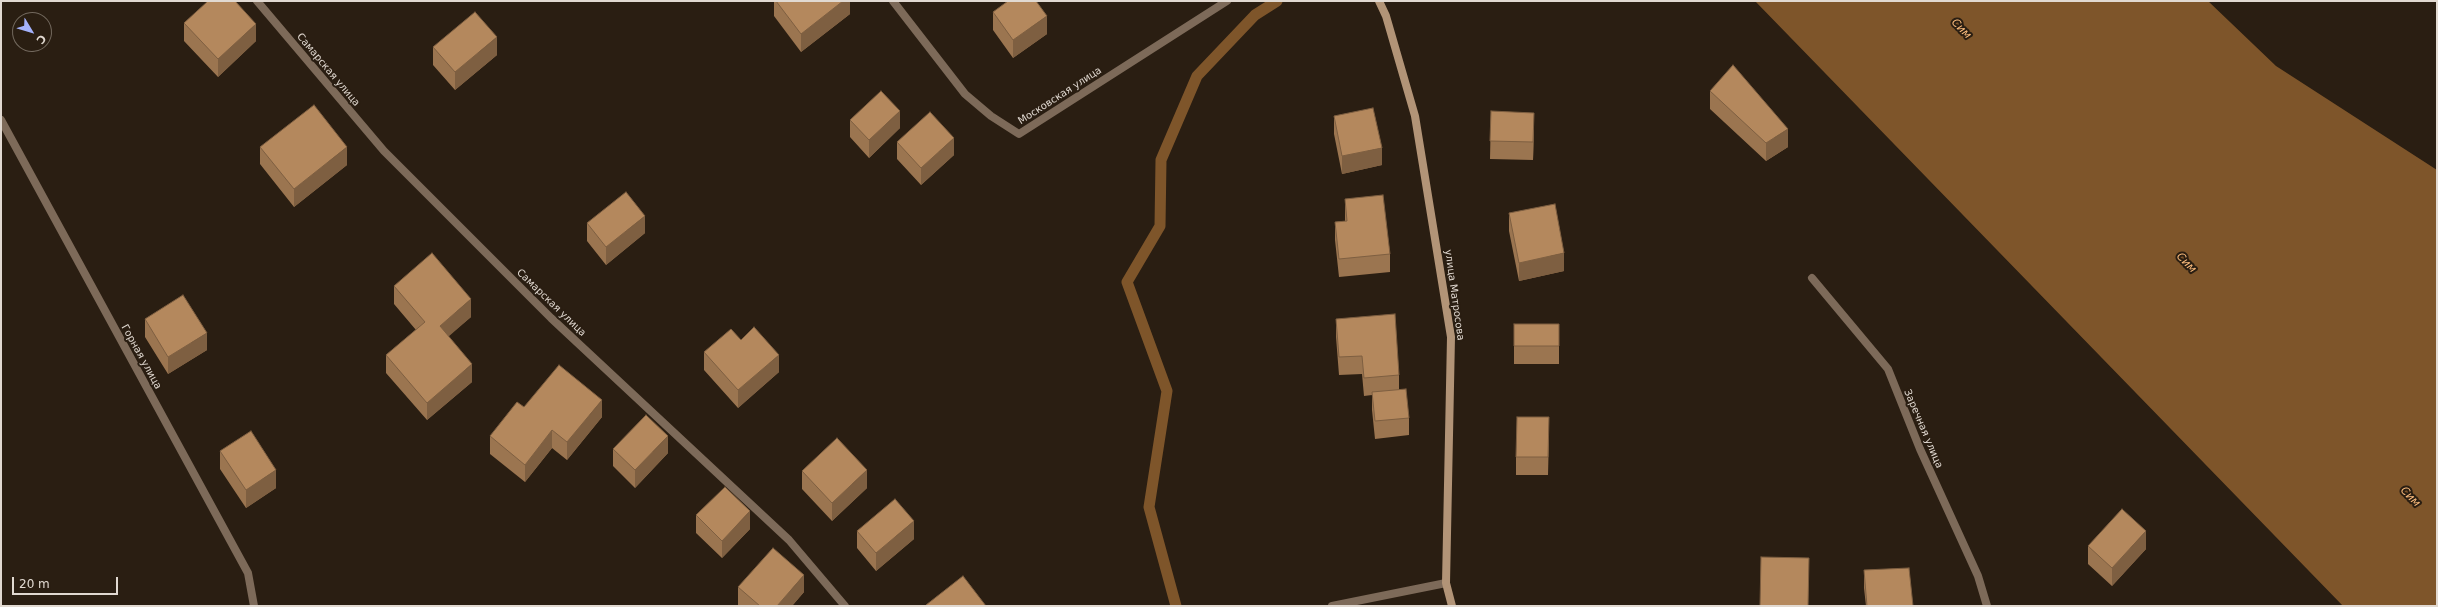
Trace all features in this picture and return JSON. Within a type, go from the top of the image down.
[{"type":"main road","name":"улица Матросова","points":[[1378,1],[1386,16],[1415,116],[1451,336],[1446,583],[1452,606]]},
{"type":"street","name":"Самарская улица","points":[[257,1],[384,151],[551,318],[789,540],[846,606]]},
{"type":"street","name":"Московская улица","points":[[893,1],[965,94],[991,116],[1019,134],[1227,1]]},
{"type":"street","name":"Горная улица","points":[[1,120],[248,573],[254,606]]},
{"type":"street","name":"Заречная улица","points":[[1812,278],[1888,369],[1920,449],[1978,576],[1987,606]]},
{"type":"street","points":[[1332,606],[1446,583]]},
{"type":"water","name":"Сим","points":[[1755,1],[2208,1],[2276,66],[2437,170],[2437,606],[2343,606]]},
{"type":"building","points":[[208,1],[235,1],[256,24],[218,59],[184,23]]},
{"type":"building","points":[[776,1],[843,1],[801,34]]},
{"type":"building","points":[[1008,1],[1036,1],[1047,16],[1013,40],[993,12]]},
{"type":"building","points":[[475,12],[497,37],[455,72],[433,47]]},
{"type":"building","points":[[1733,65],[1788,129],[1766,143],[1710,91]]},
{"type":"building","points":[[881,91],[900,111],[869,140],[850,120]]},
{"type":"building","points":[[314,105],[347,147],[294,189],[260,147]]},
{"type":"building","points":[[1373,108],[1382,148],[1342,156],[1334,116]]},
{"type":"building","points":[[1491,111],[1534,113],[1533,142],[1490,141]]},
{"type":"building","points":[[930,112],[954,138],[921,168],[897,142]]},
{"type":"building","points":[[626,192],[645,216],[606,247],[587,223]]},
{"type":"building","points":[[1383,195],[1390,254],[1339,259],[1335,222],[1347,221],[1345,199]]},
{"type":"building","points":[[1555,204],[1564,253],[1519,263],[1509,213]]},
{"type":"building","points":[[432,253],[471,299],[440,326],[472,364],[427,403],[386,355],[425,322],[394,286]]},
{"type":"building","points":[[183,295],[207,333],[168,357],[145,319]]},
{"type":"building","points":[[1395,314],[1399,375],[1364,378],[1362,356],[1339,357],[1336,319]]},
{"type":"building","points":[[1514,324],[1559,324],[1559,346],[1514,346]]},
{"type":"building","points":[[754,327],[779,355],[738,390],[704,352],[731,329],[741,340]]},
{"type":"building","points":[[559,365],[602,400],[567,442],[552,430],[525,465],[490,436],[517,402],[524,407]]},
{"type":"building","points":[[1406,389],[1409,418],[1375,421],[1372,392]]},
{"type":"building","points":[[646,415],[668,436],[635,470],[613,449]]},
{"type":"building","points":[[1517,417],[1549,417],[1548,457],[1516,457]]},
{"type":"building","points":[[251,431],[276,470],[246,490],[220,451]]},
{"type":"building","points":[[837,438],[867,470],[832,503],[802,471]]},
{"type":"building","points":[[725,487],[750,511],[722,541],[696,515]]},
{"type":"building","points":[[895,499],[914,521],[876,553],[857,531]]},
{"type":"building","points":[[2122,509],[2146,531],[2112,568],[2088,546]]},
{"type":"building","points":[[773,548],[804,575],[777,606],[760,606],[738,587]]},
{"type":"building","points":[[1761,557],[1809,558],[1808,606],[1760,606]]},
{"type":"building","points":[[1909,568],[1913,606],[1867,606],[1864,570]]},
{"type":"building","points":[[963,576],[986,606],[926,605]]},
{"type":"waterway","points":[[1176,606],[1149,507],[1167,391],[1127,282],[1160,226],[1161,160],[1197,76],[1255,15],[1277,1]]}]
